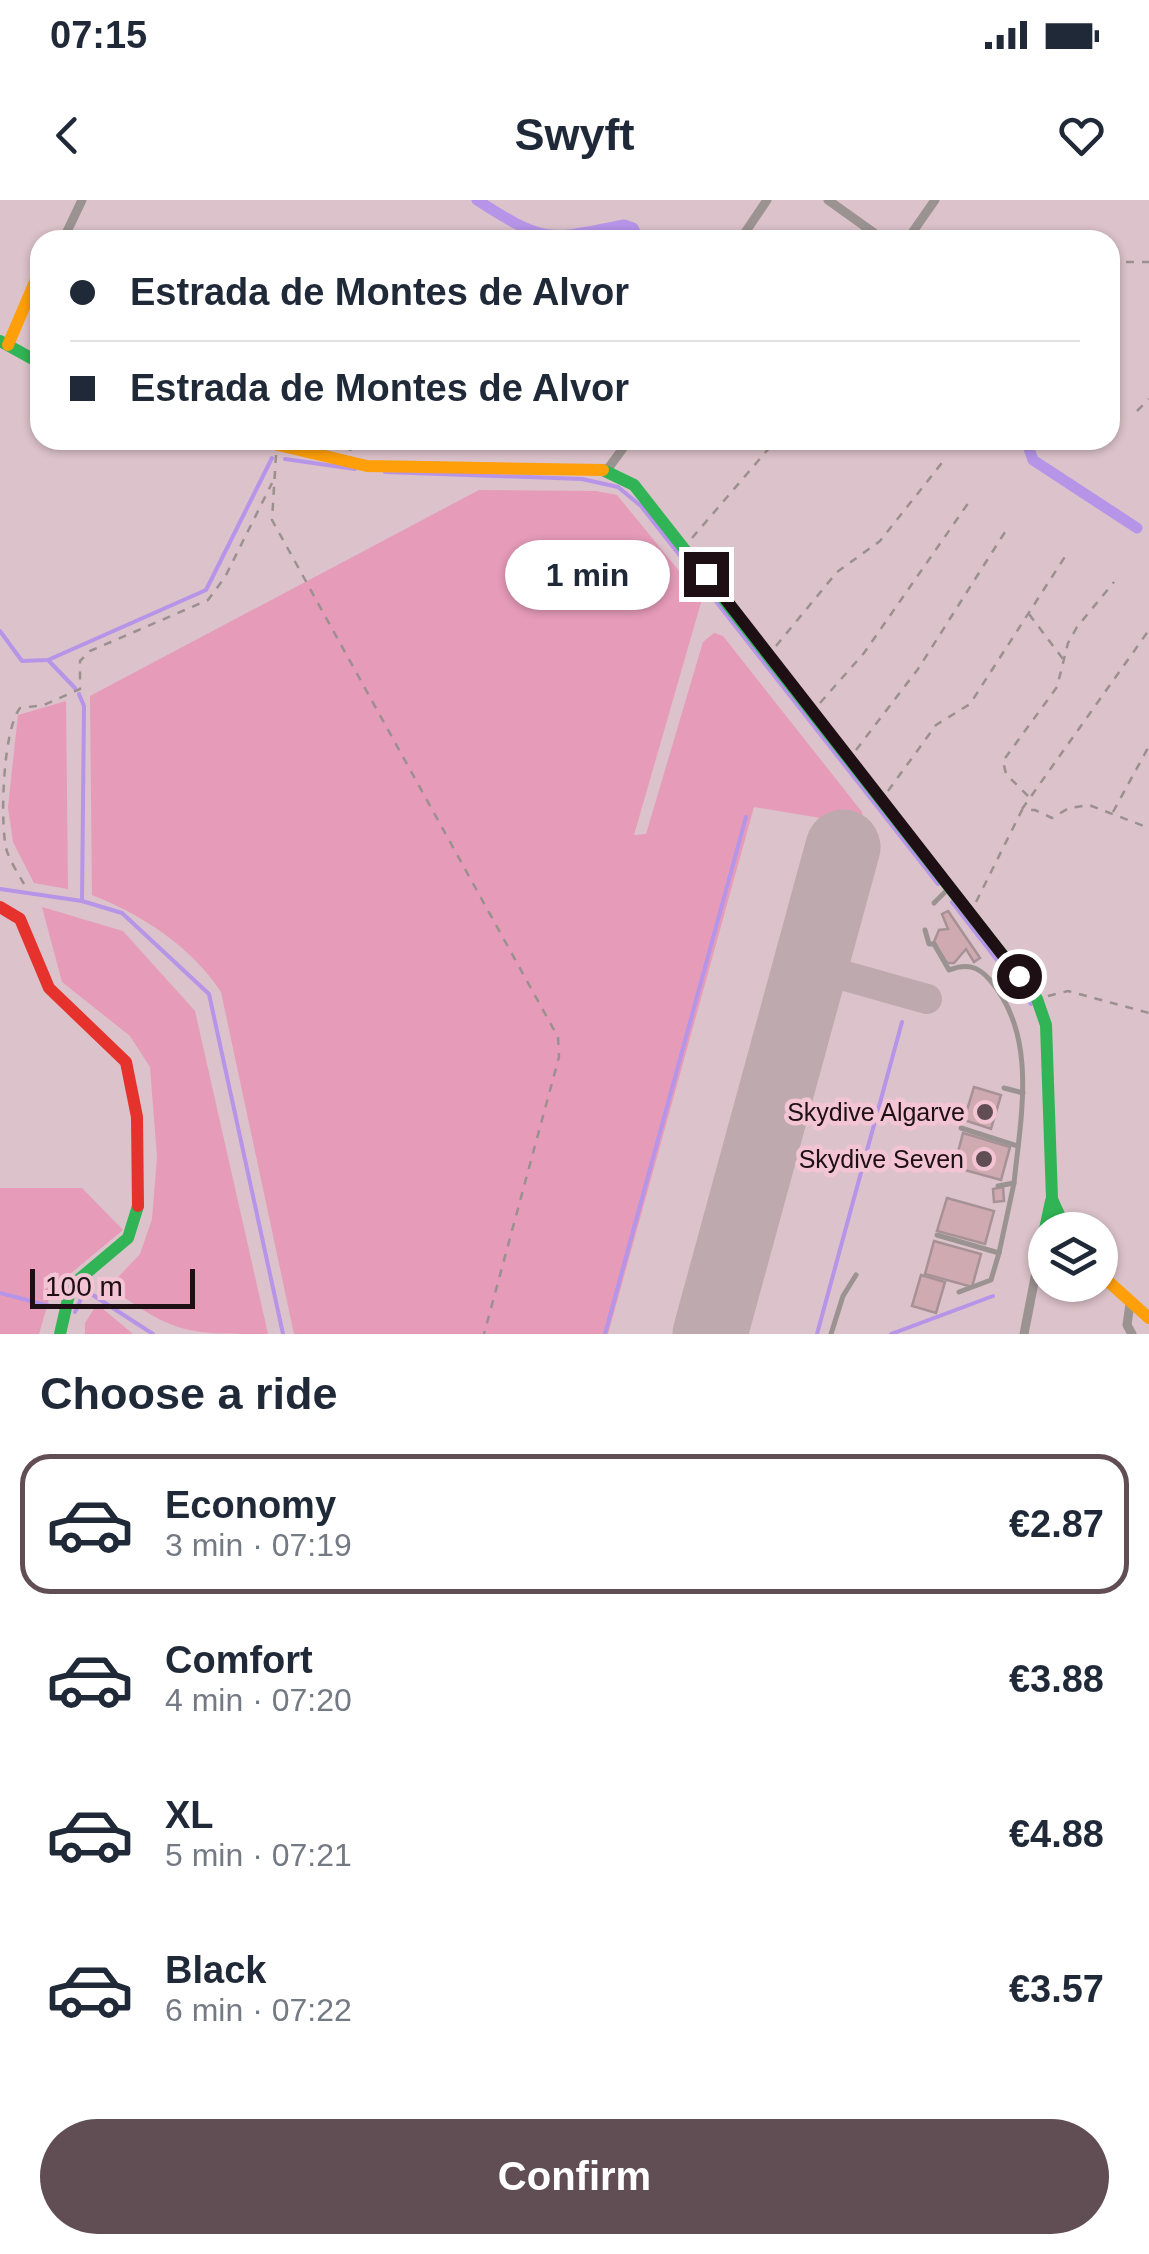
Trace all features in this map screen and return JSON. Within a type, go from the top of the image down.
[{"type":"street","points":[[68,230],[82,200]]},
{"type":"street","points":[[747,230],[767,200]]},
{"type":"street","points":[[828,200],[870,230]]},
{"type":"street","points":[[915,230],[935,200]]},
{"type":"street","points":[[30,290],[4,343],[30,357]]},
{"type":"street","points":[[299,450],[367,466],[607,470],[634,485],[1038,999],[1046,1025],[1049,1212]]},
{"type":"street","points":[[607,470],[622,450]]},
{"type":"street","points":[[0,907],[21,920],[44,983],[113,1043],[130,1067],[136,1092],[136,1227],[118,1250],[74,1278],[62,1304],[60,1334]]},
{"type":"street","points":[[1052,1199],[1058,1212]]},
{"type":"street","points":[[1118,1292],[1149,1318]]},
{"type":"street","points":[[1024,1334],[1031,1302]]},
{"type":"street","points":[[1130,1304],[1126,1325],[1132,1334]]},
{"type":"lane","points":[[934,903],[950,887]]},
{"type":"lane","points":[[925,930],[949,970],[962,966],[983,972],[1009,1005],[1021,1052],[1023,1093],[1014,1183],[999,1253],[991,1280],[959,1292]]},
{"type":"lane","points":[[1004,1088],[1023,1093]]},
{"type":"lane","points":[[962,1128],[1018,1146]]},
{"type":"lane","points":[[998,1186],[1014,1183]]},
{"type":"lane","points":[[937,1236],[999,1253]]},
{"type":"lane","points":[[831,1334],[842,1296],[856,1274]]},
{"type":"path","points":[[1120,262],[1149,262]]},
{"type":"path","points":[[1137,411],[1149,399]]},
{"type":"path","points":[[277,450],[272,520],[558,1036],[559,1057],[484,1334]]},
{"type":"path","points":[[684,546],[767,450]]},
{"type":"path","points":[[769,656],[837,572],[880,541],[945,459]]},
{"type":"path","points":[[24,884],[6,848],[2,798],[11,720],[20,708],[44,705],[80,689],[80,661],[90,651],[208,600],[225,577],[273,482]]},
{"type":"path","points":[[812,712],[864,654],[969,502]]},
{"type":"path","points":[[849,759],[918,669],[1004,532]]},
{"type":"path","points":[[881,800],[936,725],[970,704],[1068,552]]},
{"type":"path","points":[[1028,796],[1006,774],[1003,761],[1057,687],[1077,627],[1114,582]]},
{"type":"path","points":[[1028,614],[1064,660]]},
{"type":"path","points":[[970,913],[1028,796],[1149,630]]},
{"type":"path","points":[[1112,813],[1149,746]]},
{"type":"path","points":[[1022,810],[1035,810],[1052,818],[1078,805],[1149,828]]},
{"type":"path","points":[[1038,999],[1068,991],[1149,1014]]},
{"type":"shaded area","points":[[479,490],[596,491],[617,495],[702,599],[634,835],[646,834],[703,642],[714,633],[723,636],[862,812],[863,825],[754,807],[608,1334],[294,1334],[221,992],[196,961],[164,934],[92,895],[90,696]]},
{"type":"shaded area","points":[[66,701],[68,889],[34,883],[13,842],[8,807],[18,715]]},
{"type":"shaded area","points":[[42,907],[123,931],[195,1011],[268,1334],[182,1328],[150,1314],[109,1287],[140,1254],[152,1219],[157,1157],[150,1067],[130,1036],[62,982]]},
{"type":"shaded area","points":[[0,1188],[82,1188],[123,1230],[52,1289],[39,1334],[0,1334]]},
{"type":"shaded area","points":[[97,1304],[133,1334],[85,1334],[85,1323]]},
{"type":"building","points":[[948,911],[980,958],[974,962],[966,949],[954,963],[947,963],[934,942],[939,930],[948,929],[942,914]]},
{"type":"building","points":[[974,1087],[1001,1095],[991,1129],[964,1120]]},
{"type":"building","points":[[963,1133],[1010,1147],[1001,1180],[954,1167]]},
{"type":"building","points":[[1003,1187],[1004,1201],[994,1202],[993,1189]]},
{"type":"building","points":[[947,1198],[994,1211],[985,1244],[937,1231]]},
{"type":"building","points":[[934,1241],[981,1254],[972,1287],[925,1274]]},
{"type":"building","points":[[921,1275],[945,1282],[936,1313],[912,1306]]},
{"type":"waterway","points":[[477,200],[530,230]]},
{"type":"waterway","points":[[599,230],[624,225],[634,230]]},
{"type":"waterway","points":[[1030,450],[1033,460],[1137,528]]},
{"type":"waterway","points":[[0,631],[22,661],[48,660],[206,590],[272,458]]},
{"type":"waterway","points":[[285,459],[355,469]]},
{"type":"waterway","points":[[385,472],[582,479],[618,487],[641,506],[938,884]]},
{"type":"waterway","points":[[48,660],[75,688]]},
{"type":"waterway","points":[[79,694],[84,706],[82,901]]},
{"type":"waterway","points":[[605,1334],[746,817]]},
{"type":"waterway","points":[[0,889],[82,901],[122,913],[209,994],[283,1334]]},
{"type":"waterway","points":[[952,902],[1031,1004]]},
{"type":"waterway","points":[[817,1334],[902,1022]]},
{"type":"waterway","points":[[75,1312],[85,1290],[153,1334]]},
{"type":"waterway","points":[[0,1293],[50,1306]]},
{"type":"waterway","points":[[891,1334],[993,1296]]},
{"type":"taxiway","points":[[807,980],[824,970],[927,999]]},
{"type":"runway","points":[[710,1334],[843,847]]},
{"type":"traffic: fast","points":[[0,341],[30,358]]},
{"type":"traffic: fast","points":[[603,470],[634,485],[1037,999],[1046,1025],[1052,1199],[1058,1212]]},
{"type":"traffic: fast","points":[[1049,1212],[1051,1201]]},
{"type":"traffic: fast","points":[[60,1334],[71,1286],[128,1238],[138,1206]]},
{"type":"traffic: slow","points":[[8,345],[30,293]]},
{"type":"traffic: slow","points":[[299,450],[367,466],[603,470]]},
{"type":"traffic: slow","points":[[1118,1290],[1149,1318]]},
{"type":"traffic: jam","points":[[0,907],[20,919],[49,988],[126,1062],[137,1117],[138,1206]]},
{"type":"place","name":"Skydive Algarve","points":[[985,1112]]},
{"type":"place","name":"Skydive Seven","points":[[984,1159]]},
{"type":"route","points":[[706,574],[1019,976]]}]
